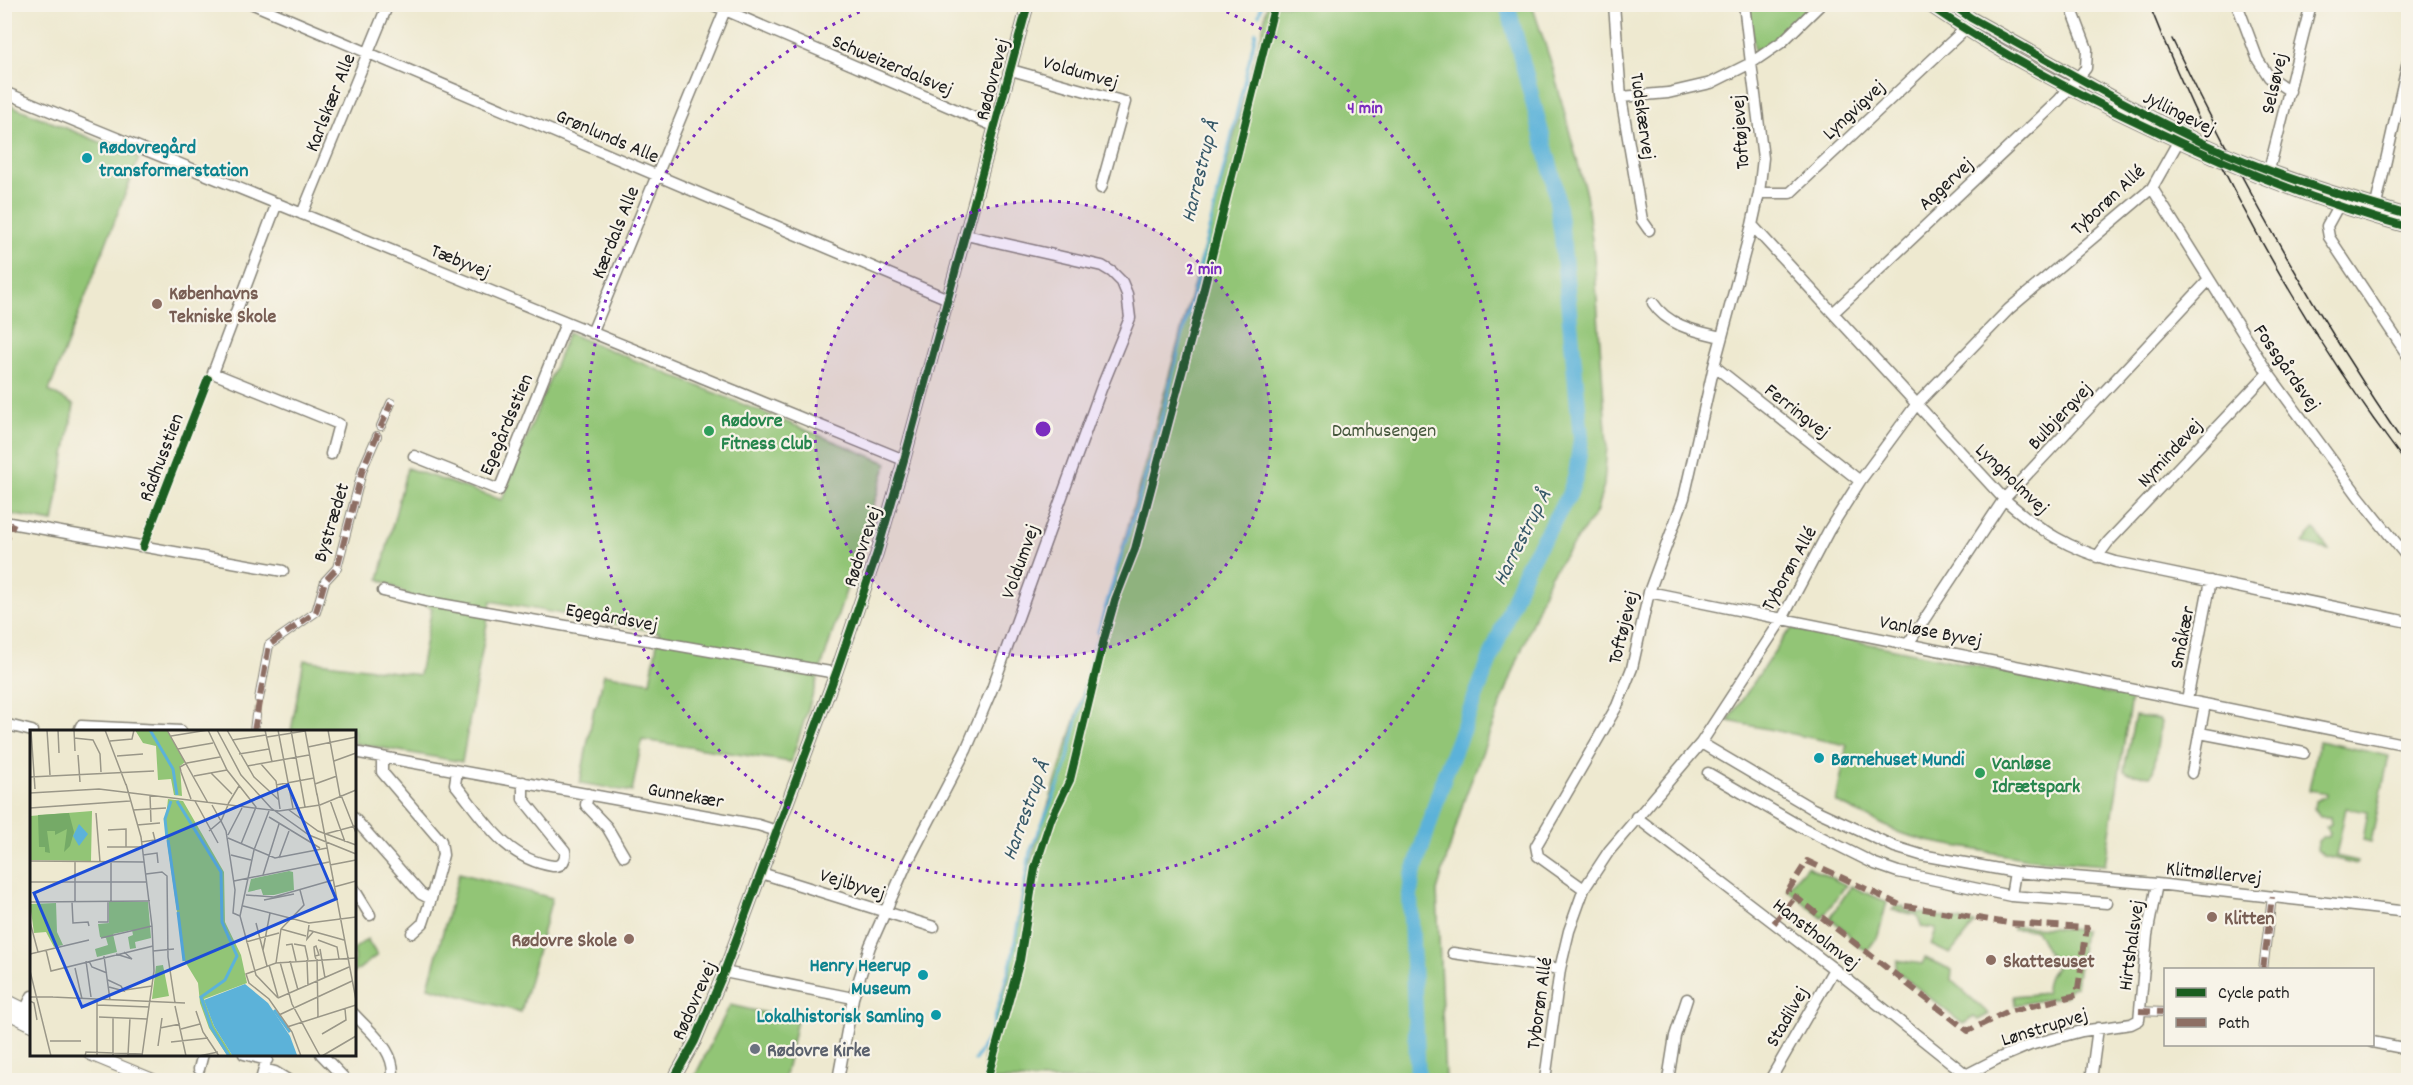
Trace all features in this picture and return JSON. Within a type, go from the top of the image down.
[{"type":"street","name":"Grønlunds Alle","points":[[253,4],[948,299]]},
{"type":"street","name":"Karlskær Alle","points":[[302,214],[388,4]]},
{"type":"street","name":"Schweizerdalsvej","points":[[711,4],[996,128]]},
{"type":"street","name":"Rødovrevej","points":[[673,1080],[696,1039],[724,972],[836,673],[880,543],[996,128],[1028,4]]},
{"type":"street","name":"Tudskærvej","points":[[1614,4],[1621,96],[1642,219],[1649,230]]},
{"type":"street","name":"Toftøjevej","points":[[1584,889],[1538,856],[1536,846],[1617,706],[1632,668],[1649,592],[1684,498],[1721,337],[1753,221],[1763,158],[1744,4]]},
{"type":"street","points":[[1621,96],[1668,93],[1711,83],[1751,63],[1782,42],[1821,4]]},
{"type":"street","name":"Jyllingevej","points":[[1927,4],[1964,30],[2068,89],[2178,142],[2254,176],[2338,206],[2409,227]]},
{"type":"street","name":"Jyllingevej","points":[[1951,4],[1971,18],[2200,142],[2269,170],[2409,215]]},
{"type":"street","points":[[2070,4],[2087,49],[2086,68],[2078,77]]},
{"type":"street","points":[[2236,4],[2258,60],[2269,77],[2290,91]]},
{"type":"street","name":"Selsøvej","points":[[2269,170],[2311,4]]},
{"type":"street","name":"Kærdals Alle","points":[[592,333],[724,10]]},
{"type":"street","name":"Lyngvigvej","points":[[1759,193],[1790,193],[1964,30]]},
{"type":"street","points":[[2376,205],[2409,62]]},
{"type":"street","name":"Voldumvej","points":[[1011,70],[1125,102],[1101,188]]},
{"type":"street","name":"Aggervej","points":[[1833,313],[2060,100],[2078,77]]},
{"type":"street","name":"Tæbyvej","points":[[4,92],[904,460]]},
{"type":"street","name":"Tyborøn Allé","points":[[1545,1080],[1560,969],[1569,931],[1584,889],[1609,851],[1701,743],[1782,619],[1829,531],[1860,481],[1916,405],[2009,309],[2152,188],[2178,142]]},
{"type":"street","name":"Fossgårdsvej","points":[[2152,188],[2268,373],[2359,497],[2409,558]]},
{"type":"street","points":[[277,203],[213,373],[339,423],[331,454]]},
{"type":"street","points":[[2338,206],[2329,221],[2326,232],[2409,356]]},
{"type":"street","name":"Lyngholmvej","points":[[1753,221],[1916,405],[2004,499],[2036,527],[2076,549],[2097,557],[2409,621]]},
{"type":"street","name":"Voldumvej","points":[[838,1080],[853,998],[870,945],[883,912],[966,750],[992,689],[1093,411],[1130,318],[1127,294],[1122,282],[1112,272],[1101,266],[966,235]]},
{"type":"street","name":"Bulbjergvej","points":[[1908,644],[2004,499],[2209,280]]},
{"type":"street","points":[[1653,303],[1660,313],[1686,328],[1721,337]]},
{"type":"street","name":"Egegårdsstien","points":[[414,456],[499,490],[566,323]]},
{"type":"street","name":"Ferringvej","points":[[1714,366],[1860,481]]},
{"type":"street","name":"Nymindevej","points":[[2097,557],[2108,542],[2268,373]]},
{"type":"street","points":[[381,426],[391,403]]},
{"type":"street","name":"Bystrædet","points":[[259,699],[269,645],[316,612],[325,581],[337,568],[363,468],[377,436]]},
{"type":"street","points":[[6,522],[283,571]]},
{"type":"street","name":"Småkær","points":[[2187,700],[2210,581]]},
{"type":"street","name":"Egegårdsvej","points":[[382,591],[429,602],[836,673]]},
{"type":"street","name":"Vanløse Byvej","points":[[1649,592],[2409,745]]},
{"type":"street","points":[[2192,773],[2205,704]]},
{"type":"street","points":[[254,730],[256,715]]},
{"type":"street","points":[[4,724],[30,730]]},
{"type":"street","points":[[79,730],[81,726],[161,730]]},
{"type":"street","points":[[2199,733],[2304,753]]},
{"type":"street","name":"Klitmøllervej","points":[[1701,743],[1813,809],[1895,847],[1922,855],[2015,872],[2157,884],[2409,912]]},
{"type":"street","name":"Gunnekær","points":[[356,752],[758,825],[777,831]]},
{"type":"street","points":[[382,757],[382,772],[441,841],[443,855],[431,899],[423,923],[412,933]]},
{"type":"street","points":[[457,771],[455,784],[504,844],[521,856],[556,867],[566,858],[566,851],[523,799],[523,782]]},
{"type":"street","points":[[1708,773],[1803,828],[1898,873],[2011,896],[2107,903]]},
{"type":"street","points":[[588,794],[586,805],[607,827],[624,856]]},
{"type":"street","points":[[1803,828],[1813,809]]},
{"type":"street","name":"Hanstholmvej","points":[[1636,817],[1834,969],[1965,1079]]},
{"type":"street","points":[[356,820],[421,894],[431,899]]},
{"type":"street","points":[[2011,896],[2015,872]]},
{"type":"street","name":"Vejlbyvej","points":[[761,873],[934,927]]},
{"type":"street","name":"Hirtshalsvej","points":[[2139,1011],[2147,935],[2157,884]]},
{"type":"street","points":[[356,892],[370,915]]},
{"type":"street","points":[[2263,968],[2272,897]]},
{"type":"street","points":[[1453,953],[1560,969]]},
{"type":"street","name":"Stadilvej","points":[[1770,1080],[1834,969]]},
{"type":"street","points":[[724,972],[853,998]]},
{"type":"street","points":[[1668,1080],[1675,1036],[1687,999]]},
{"type":"street","points":[[5,1004],[27,1017]]},
{"type":"street","points":[[2139,1011],[2164,1012]]},
{"type":"street","name":"Lønstrupvej","points":[[1965,1079],[1997,1059],[2030,1045],[2098,1028],[2131,1024],[2139,1020],[2139,1011]]},
{"type":"street","points":[[356,1016],[386,1048],[394,1071],[392,1080]]},
{"type":"street","points":[[2091,1080],[2098,1028]]},
{"type":"street","points":[[2374,1042],[2409,1049]]},
{"type":"street","points":[[94,1055],[139,1077],[153,1080]]},
{"type":"street","points":[[112,1055],[124,1062],[139,1077]]},
{"type":"street","points":[[198,1069],[202,1055]]},
{"type":"street","points":[[247,1055],[288,1080]]},
{"type":"street","points":[[323,1055],[346,1080]]},
{"type":"green space","name":"Damhusengen","points":[[1267,5],[1532,5],[1552,65],[1586,194],[1594,255],[1607,445],[1604,485],[1596,513],[1550,576],[1464,800],[1437,891],[1445,1080],[985,1080],[984,1053],[1008,981],[1030,863],[1078,711],[1262,33]]},
{"type":"green space","points":[[1748,5],[1811,5],[1778,38],[1755,52]]},
{"type":"green space","points":[[5,103],[139,158],[49,391],[74,405],[53,522],[5,513]]},
{"type":"green space","points":[[568,333],[887,463],[791,762],[642,740],[632,792],[580,783],[594,708],[604,674],[650,682],[659,632],[491,601],[462,762],[356,743],[356,730],[291,730],[304,660],[419,675],[432,608],[379,579],[407,468],[502,500]]},
{"type":"green space","points":[[2314,529],[2329,550],[2303,544]]},
{"type":"green space","name":"Vanløse Idrætspark","points":[[1793,628],[2131,698],[2105,865],[2028,859],[1927,841],[1900,833],[1836,802],[1847,745],[1728,721],[1784,637]]},
{"type":"green space","points":[[2135,716],[2159,719],[2161,722],[2153,773],[2150,776],[2127,773],[2124,770]]},
{"type":"green space","points":[[2319,741],[2389,756],[2371,842],[2363,840],[2368,812],[2346,808],[2336,856],[2358,861],[2357,864],[2324,856],[2317,850],[2318,841],[2323,837],[2329,837],[2330,832],[2326,827],[2331,824],[2330,817],[2320,817],[2314,809],[2315,801],[2326,796],[2327,793],[2309,790]]},
{"type":"green space","points":[[1807,866],[1846,885],[1822,918],[1787,889]]},
{"type":"green space","points":[[459,873],[552,898],[521,1012],[428,987]]},
{"type":"green space","points":[[1851,886],[1887,902],[1878,936],[1867,951],[1851,940],[1848,933],[1830,918]]},
{"type":"green space","points":[[1896,906],[1904,907],[1905,910],[1975,923],[1950,954],[1931,945],[1936,929],[1922,927],[1917,915],[1892,910]]},
{"type":"green space","points":[[2013,926],[2084,930],[2076,986],[2070,987],[2066,996],[2015,1005],[2014,996],[2046,993],[2048,979],[2056,968],[2036,930],[2013,929]]},
{"type":"green space","points":[[367,939],[377,955],[356,971],[356,947]]},
{"type":"green space","points":[[1925,958],[1952,970],[1951,980],[1989,1014],[1978,1020],[1974,1017],[1963,1024],[1895,970],[1897,960],[1922,964]]},
{"type":"green space","points":[[730,1005],[797,1020],[784,1080],[693,1080]]},
{"type":"waterway","name":"Harrestrup Å","points":[[1259,15],[1262,4]]},
{"type":"waterway","name":"Harrestrup Å","points":[[1418,1080],[1410,895],[1412,878],[1445,774],[1526,568],[1569,495],[1576,475],[1581,438],[1562,236],[1554,181],[1507,4]]},
{"type":"waterway","name":"Harrestrup Å","points":[[1098,632],[1154,448],[1256,32]]},
{"type":"waterway","name":"Harrestrup Å","points":[[975,1060],[991,1032],[1012,959],[1030,852],[1065,770],[1096,642]]},
{"type":"tunnel","points":[[256,715],[259,699]]},
{"type":"tram line","points":[[2149,4],[2202,126],[2263,244],[2331,357],[2408,466]]},
{"type":"tram line","points":[[2172,39],[2225,145],[2282,249],[2343,351],[2408,450]]},
{"type":"marked path","points":[[254,730],[269,645],[316,612],[325,581],[337,568],[363,468],[391,403]]},
{"type":"marked path","points":[[4,546],[14,523]]},
{"type":"marked path","points":[[1807,861],[1900,905],[2008,923],[2087,928],[2077,995],[2007,1012],[1968,1031],[1788,891],[1807,861]]},
{"type":"marked path","points":[[1774,923],[1795,897]]},
{"type":"marked path","points":[[2263,968],[2272,897]]},
{"type":"marked path","points":[[2139,1011],[2164,1012]]},
{"type":"cycle path","points":[[673,1080],[695,1041],[724,972],[836,673],[877,553],[1028,4]]},
{"type":"cycle path","points":[[987,1080],[1020,960],[1035,868],[1051,819],[1070,780],[1104,639],[1115,600],[1135,549],[1196,320],[1275,4]]},
{"type":"cycle path","points":[[1927,4],[1979,38],[2032,68],[2174,139],[2306,194],[2408,227]]},
{"type":"cycle path","points":[[1951,4],[1971,18],[2086,82],[2201,142],[2277,173],[2408,215]]},
{"type":"cycle path","name":"Rådhusstien","points":[[143,547],[208,379]]},
{"type":"place","name":"Rødovregård transformerstation","points":[[87,158]]},
{"type":"place","name":"Københavns Tekniske Skole","points":[[157,304]]},
{"type":"place","name":"Rødovre Fitness Club","points":[[709,431]]},
{"type":"place","name":"Børnehuset Mundi","points":[[1819,758]]},
{"type":"place","name":"Vanløse Idrætspark","points":[[1980,773]]},
{"type":"place","name":"Klitten","points":[[2212,917]]},
{"type":"place","name":"Rødovre Skole","points":[[629,939]]},
{"type":"place","name":"Skattesuset","points":[[1991,960]]},
{"type":"place","name":"Henry Heerup Museum","points":[[923,975]]},
{"type":"place","name":"Lokalhistorisk Samling","points":[[936,1015]]},
{"type":"place","name":"Rødovre Kirke","points":[[755,1049]]}]
